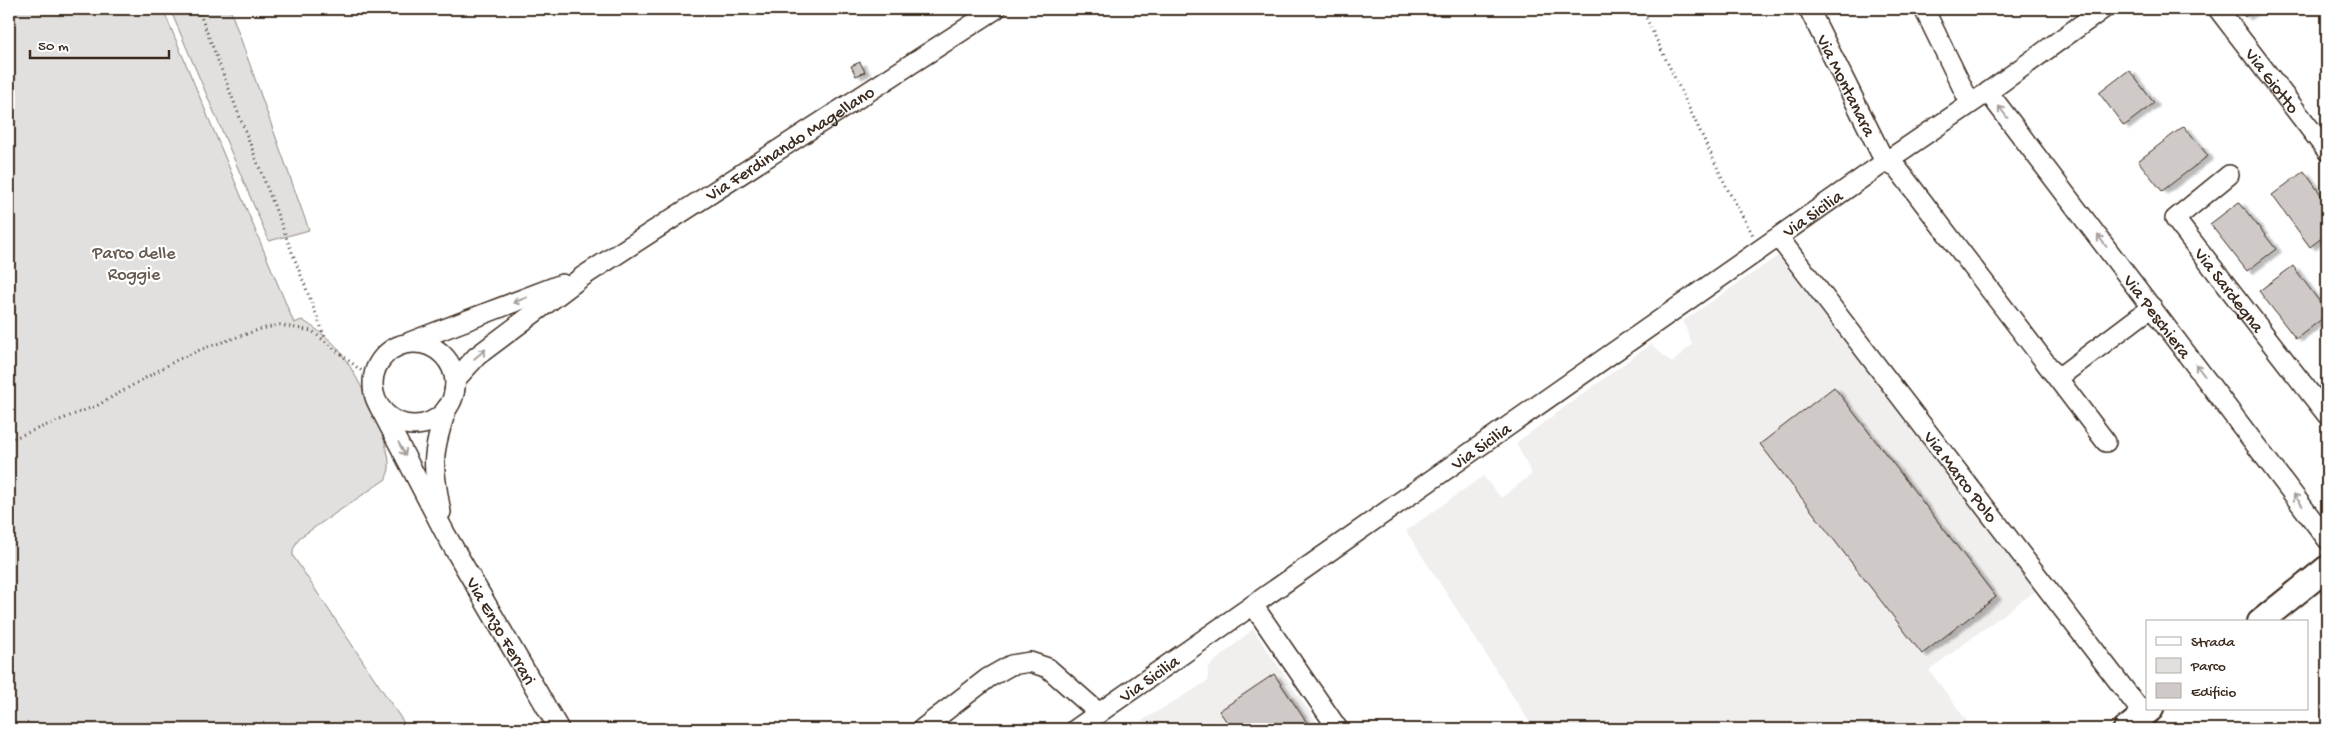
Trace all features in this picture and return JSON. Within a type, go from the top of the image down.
[{"type":"street","name":"Via Ferdinando Magellano","points":[[450,400],[456,379],[477,356],[582,276],[996,9]]},
{"type":"street","name":"Via Montanara","points":[[1809,9],[1885,162]]},
{"type":"street","points":[[1924,9],[1970,103]]},
{"type":"street","name":"Via Sicilia","points":[[1076,729],[1885,162],[1988,92],[2103,9]]},
{"type":"street","name":"Via Giotto","points":[[2218,9],[2327,151]]},
{"type":"street","name":"Via Peschiera","points":[[1988,92],[2327,539]]},
{"type":"street","points":[[1885,162],[1897,168],[2106,442]]},
{"type":"street","name":"Via Sardegna","points":[[2230,175],[2175,219],[2327,415]]},
{"type":"street","name":"Via Marco Polo","points":[[1778,238],[2140,718]]},
{"type":"street","name":"Via Ferdinando Magellano","points":[[408,343],[582,276]]},
{"type":"street","points":[[2058,378],[2152,307]]},
{"type":"street","points":[[408,343],[422,343],[434,348],[444,356],[451,367],[455,380],[450,400],[432,420],[412,424],[399,422],[388,415],[379,406],[374,396],[374,375],[378,363],[386,353],[396,346],[408,343]]},
{"type":"street","name":"Via Enzo Ferrari","points":[[445,533],[434,471],[433,454],[450,400]]},
{"type":"street","name":"Via Enzo Ferrari","points":[[379,406],[445,533],[559,729]]},
{"type":"street","points":[[2262,620],[2327,568]]},
{"type":"street","points":[[1253,605],[1338,729]]},
{"type":"street","points":[[922,729],[988,678],[1011,665],[1030,662],[1048,668],[1099,713]]},
{"type":"path","points":[[198,9],[326,341]]},
{"type":"path","points":[[1642,9],[1729,192],[1762,250]]},
{"type":"path","points":[[9,440],[98,405],[177,360],[202,349],[261,329],[280,326],[299,327],[312,331],[363,372],[374,375]]},
{"type":"shaded area","points":[[1778,256],[2035,591],[1929,670],[1973,729],[1534,729],[1406,531],[1483,476],[1501,498],[1532,474],[1516,443],[1651,344],[1672,363],[1692,344],[1683,321]]},
{"type":"shaded area","points":[[1253,629],[1321,729],[1128,729],[1208,681],[1208,667]]},
{"type":"green space","name":"Parco delle Roggie","points":[[9,9],[163,9],[294,323],[302,320],[333,343],[360,384],[378,422],[388,456],[389,468],[386,479],[299,538],[293,550],[293,556],[408,729],[9,729]]},
{"type":"green space","points":[[170,9],[230,9],[309,230],[269,241]]},
{"type":"building","points":[[2239,9],[2257,9],[2245,17]]},
{"type":"building","points":[[860,62],[865,72],[856,76],[851,66]]},
{"type":"building","points":[[2129,70],[2154,103],[2124,126],[2099,93]]},
{"type":"building","points":[[2184,126],[2208,156],[2162,191],[2138,161]]},
{"type":"building","points":[[2304,171],[2327,203],[2327,234],[2310,247],[2272,195]]},
{"type":"building","points":[[2239,202],[2276,249],[2247,271],[2210,224]]},
{"type":"building","points":[[2293,266],[2327,312],[2327,315],[2296,339],[2259,291]]},
{"type":"building","points":[[1834,387],[1996,597],[1922,654],[1760,444]]},
{"type":"building","points":[[1274,674],[1311,729],[1232,729],[1219,711]]}]
